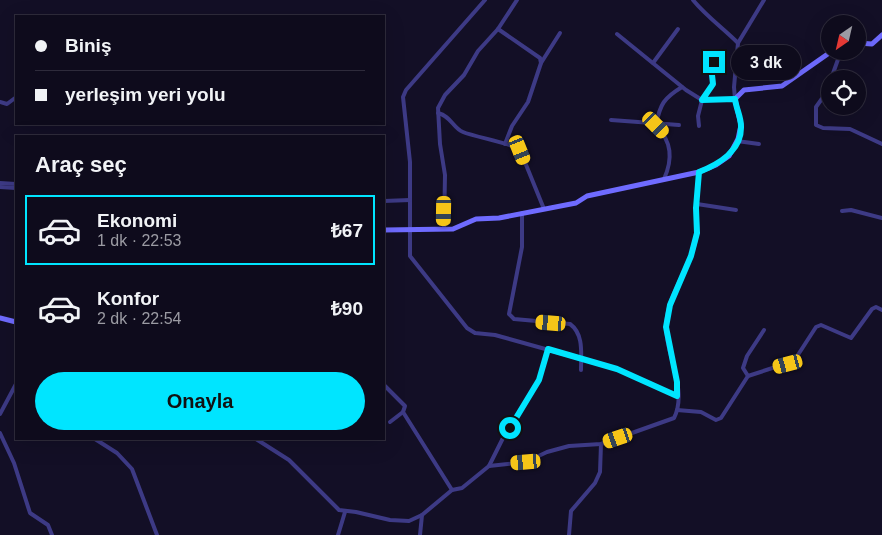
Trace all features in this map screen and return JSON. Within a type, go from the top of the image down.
[{"type":"street","points":[[486,0],[406,90],[403,97],[410,162],[410,256],[468,328],[475,333],[548,349],[617,369],[677,396]]},
{"type":"street","points":[[444,229],[445,175],[440,144],[438,108],[445,95],[464,75],[478,51],[498,30],[516,0]]},
{"type":"street","points":[[693,0],[704,14],[721,25],[738,43]]},
{"type":"street","points":[[385,230],[453,228],[476,219],[576,203],[587,196],[699,172],[729,156],[737,141],[742,125],[734,87],[738,43],[764,0]]},
{"type":"street","points":[[653,63],[678,29]]},
{"type":"street","points":[[498,30],[540,58],[541,62]]},
{"type":"street","points":[[504,144],[512,126],[528,102],[541,62],[560,33]]},
{"type":"street","points":[[617,34],[682,87],[702,100],[735,99],[744,90],[782,86],[821,59]]},
{"type":"street","points":[[866,44],[872,44],[882,35]]},
{"type":"street","points":[[838,60],[826,93],[816,107],[816,125],[823,128],[850,129],[882,144]]},
{"type":"street","points":[[699,126],[698,116],[702,100],[713,84],[711,66],[714,62]]},
{"type":"street","points":[[656,125],[659,108],[668,96],[682,87]]},
{"type":"street","points":[[0,102],[7,104],[15,98]]},
{"type":"street","points":[[438,113],[451,119],[460,131],[516,146],[520,150],[544,209]]},
{"type":"street","points":[[611,120],[656,125],[679,125]]},
{"type":"street","points":[[656,125],[664,133],[671,155],[670,165],[664,179]]},
{"type":"street","points":[[737,141],[759,144]]},
{"type":"street","points":[[490,466],[526,462],[547,452],[569,446],[601,444],[674,418],[678,410],[677,382],[666,327],[670,305],[691,256],[697,233],[696,204],[699,172]]},
{"type":"street","points":[[0,185],[15,184]]},
{"type":"street","points":[[0,185],[15,188]]},
{"type":"street","points":[[385,201],[410,200]]},
{"type":"street","points":[[696,204],[736,210]]},
{"type":"street","points":[[842,211],[851,210],[882,218]]},
{"type":"street","points":[[522,213],[522,247],[509,314],[514,319],[570,324],[580,335],[581,370]]},
{"type":"street","points":[[678,410],[701,412],[716,420],[722,418],[748,376],[794,361],[816,328],[821,325],[851,338],[872,309],[876,307],[882,310]]},
{"type":"street","points":[[0,318],[15,322]]},
{"type":"street","points":[[748,376],[743,368],[747,356],[764,330]]},
{"type":"street","points":[[258,440],[289,460],[332,505],[345,512],[356,512],[390,520],[409,521],[422,515],[452,490],[462,488],[490,466],[503,438],[539,380],[548,349]]},
{"type":"street","points":[[0,414],[15,386]]},
{"type":"street","points":[[385,386],[404,406],[403,412],[452,490]]},
{"type":"street","points":[[390,422],[403,412]]},
{"type":"street","points":[[0,433],[14,463],[30,513],[48,525],[52,535]]},
{"type":"street","points":[[97,440],[117,453],[132,469],[157,535]]},
{"type":"street","points":[[569,535],[571,511],[594,483],[600,472],[601,444]]},
{"type":"street","points":[[338,535],[345,512]]},
{"type":"street","points":[[420,535],[422,515]]},
{"type":"route","points":[[510,428],[539,380],[548,349],[617,369],[677,396],[677,382],[669,350],[666,327],[670,305],[691,256],[697,233],[696,208],[699,172],[716,165],[729,156],[738,139],[742,125],[736,109],[735,99],[702,100],[713,84],[714,78],[711,66],[714,62]]}]
